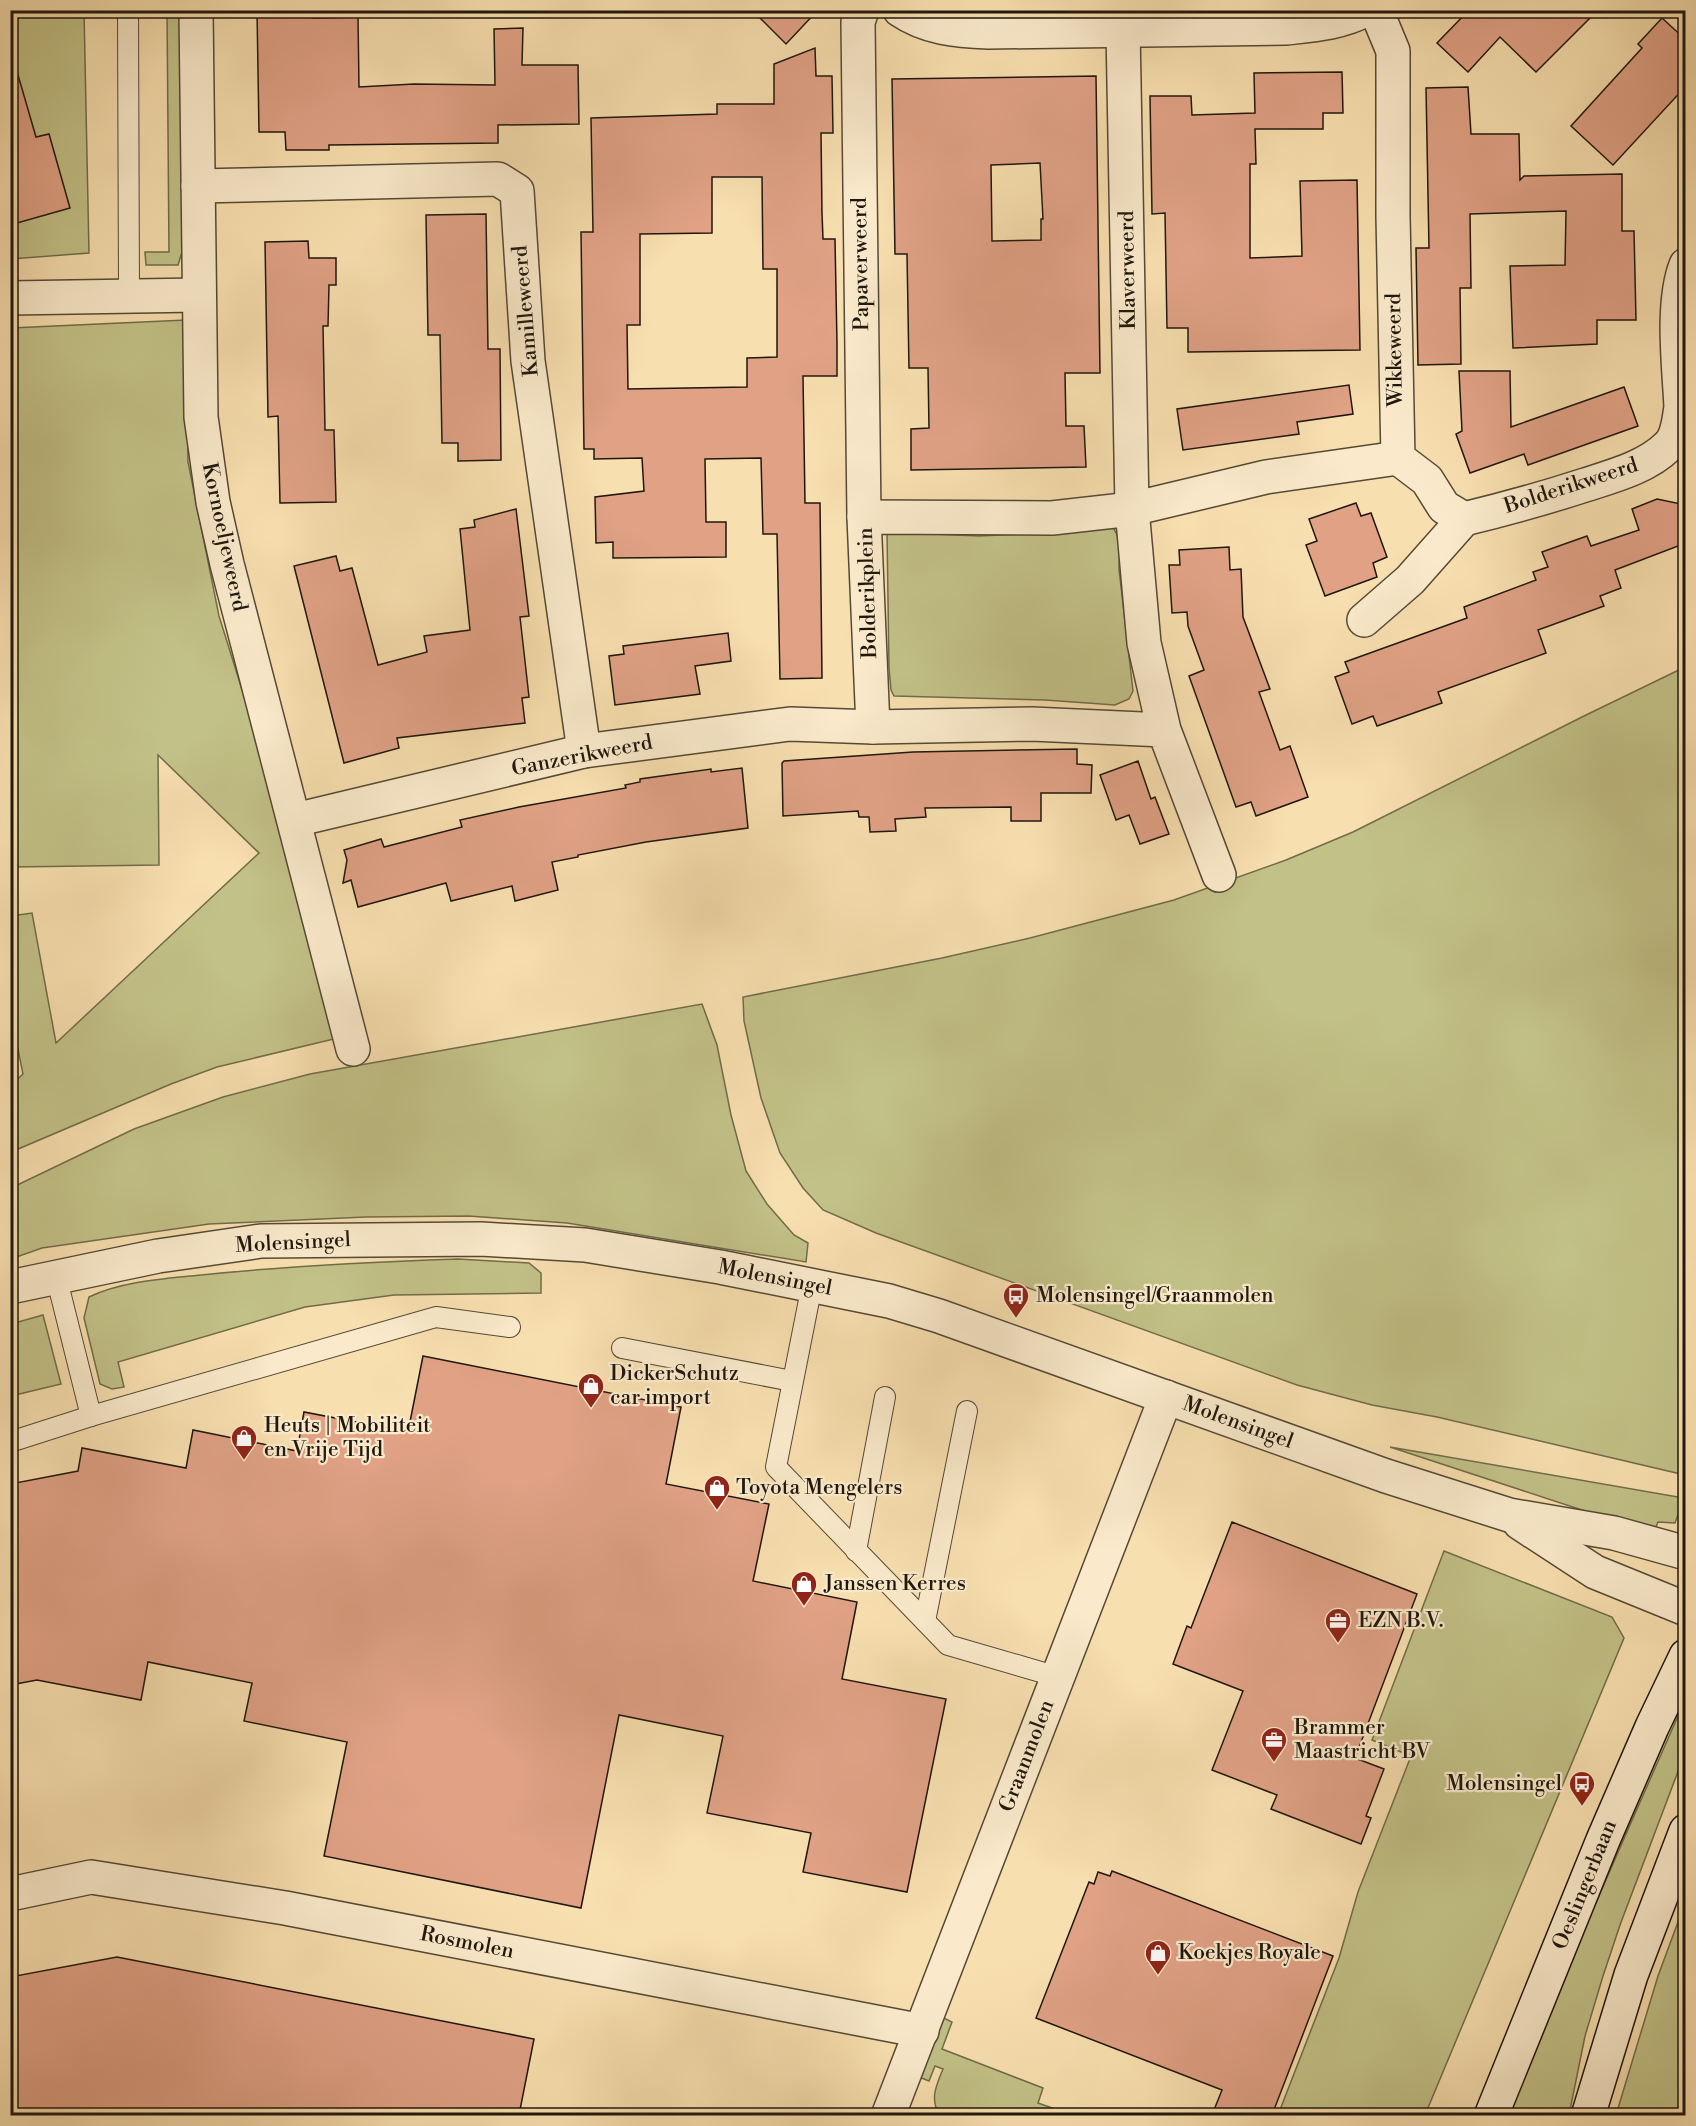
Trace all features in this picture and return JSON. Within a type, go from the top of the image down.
[{"type":"street","name":"Kornoeljeweerd","points":[[196,10],[201,417],[213,502],[227,564],[353,1049]]},
{"type":"street","name":"Papaverweerd","points":[[862,10],[858,22],[864,517]]},
{"type":"street","points":[[900,10],[914,20],[966,31],[1286,28],[1351,18],[1365,10]]},
{"type":"street","name":"Wikkeweerd","points":[[1376,10],[1393,51],[1393,216],[1398,458]]},
{"type":"street","name":"Klaverweerd","points":[[1123,30],[1132,509]]},
{"type":"street","name":"Kamilleweerd","points":[[198,186],[498,179],[517,191],[528,361],[584,751]]},
{"type":"street","name":"Bolderikweerd","points":[[1464,519],[1524,504],[1678,452],[1682,366],[1678,304],[1682,275],[1686,265]]},
{"type":"street","points":[[10,298],[199,295]]},
{"type":"street","points":[[1219,875],[1164,730],[1144,643],[1132,509],[1266,477],[1398,458],[1427,480],[1444,507],[1464,519],[1410,580],[1364,620]]},
{"type":"street","name":"Bolderikplein","points":[[873,727],[864,517],[1052,518],[1132,509]]},
{"type":"street","name":"Ganzerikweerd","points":[[295,820],[584,751],[790,724],[873,727]]},
{"type":"street","points":[[873,727],[1032,724],[1164,730]]},
{"type":"street","name":"Molensingel","points":[[10,1287],[158,1256],[261,1241],[481,1239],[585,1245],[720,1267],[889,1301],[939,1316],[1386,1476],[1509,1515],[1614,1533],[1686,1553]]},
{"type":"street","name":"Graanmolen","points":[[888,2115],[1166,1397]]},
{"type":"street","name":"Molensingel","points":[[1509,1515],[1595,1572],[1686,1609]]},
{"type":"street","name":"Oeslingerbaan","points":[[1491,2115],[1607,1830],[1686,1656]]},
{"type":"street","points":[[1588,2115],[1631,1975],[1686,1831]]},
{"type":"street","name":"Rosmolen","points":[[10,1894],[91,1877],[285,1908],[922,2031]]},
{"type":"lane","points":[[128,10],[129,296]]},
{"type":"lane","points":[[56,1276],[91,1416]]},
{"type":"lane","points":[[812,1285],[776,1467],[948,1645],[1058,1677]]},
{"type":"lane","points":[[10,1442],[91,1416],[436,1317],[510,1327]]},
{"type":"lane","points":[[622,1348],[792,1382]]},
{"type":"lane","points":[[856,1551],[885,1397]]},
{"type":"lane","points":[[925,1621],[967,1411]]},
{"type":"shaded area","points":[[11,11],[84,11],[89,253],[11,259]]},
{"type":"shaded area","points":[[167,11],[182,11],[186,239],[178,265],[146,265],[145,252],[169,252]]},
{"type":"shaded area","points":[[186,320],[188,462],[219,616],[249,712],[338,1038],[217,1067],[171,1084],[11,1152],[10,1086],[23,1074],[18,1049],[11,1050],[11,916],[32,913],[56,1043],[259,853],[158,755],[159,865],[11,867],[11,328]]},
{"type":"shaded area","points":[[1112,527],[1119,547],[1119,569],[1133,691],[1129,699],[1115,705],[1045,700],[894,696],[891,690],[889,668],[887,532],[979,536]]},
{"type":"shaded area","points":[[1685,667],[1685,1475],[1437,1417],[1372,1405],[1297,1385],[876,1233],[823,1210],[803,1188],[780,1153],[761,1098],[744,1021],[743,997],[942,958],[1030,938],[1174,900],[1286,860],[1353,832]]},
{"type":"shaded area","points":[[702,1004],[717,1045],[731,1115],[746,1171],[767,1204],[794,1235],[808,1243],[806,1262],[567,1223],[469,1216],[366,1217],[209,1224],[42,1248],[11,1259],[11,1188],[134,1129],[223,1097],[310,1074]]},
{"type":"shaded area","points":[[458,1259],[529,1263],[541,1273],[541,1293],[394,1295],[305,1307],[118,1362],[124,1387],[112,1389],[100,1384],[84,1318],[89,1297],[116,1287],[233,1272]]},
{"type":"shaded area","points":[[43,1315],[61,1384],[11,1396],[11,1324]]},
{"type":"shaded area","points":[[1390,1447],[1684,1498],[1675,1523],[1658,1522],[1654,1532]]},
{"type":"shaded area","points":[[1444,1551],[1612,1617],[1624,1638],[1425,2115],[1278,2115],[1339,1958],[1358,1892],[1411,1756],[1372,1740]]},
{"type":"shaded area","points":[[1685,1700],[1685,1753],[1603,1976],[1585,2036],[1569,2115],[1509,2116],[1572,1959]]},
{"type":"shaded area","points":[[1685,1903],[1685,2115],[1616,2115],[1658,1976]]},
{"type":"shaded area","points":[[942,2017],[952,2022],[942,2049],[1043,2088],[1038,2103],[1072,2115],[939,2115],[934,2097],[943,2069],[935,2066],[929,2081],[919,2077]]},
{"type":"building","points":[[257,10],[313,10],[313,18],[358,17],[359,87],[414,84],[495,85],[494,29],[523,28],[522,65],[578,65],[579,124],[498,125],[498,143],[329,145],[329,150],[286,150],[285,132],[259,132]]},
{"type":"building","points":[[752,10],[818,10],[786,44]]},
{"type":"building","points":[[1469,10],[1598,10],[1536,72],[1500,37],[1468,72],[1437,43]]},
{"type":"building","points":[[1662,18],[1686,40],[1686,86],[1613,165],[1571,126],[1642,48],[1638,44]]},
{"type":"building","points":[[815,48],[816,76],[832,76],[833,133],[821,133],[822,213],[823,239],[835,239],[837,376],[803,376],[805,503],[820,503],[822,678],[780,679],[777,534],[763,534],[761,458],[705,459],[706,522],[726,522],[726,557],[613,558],[613,542],[596,543],[595,497],[644,491],[642,458],[594,459],[594,449],[584,449],[581,232],[593,232],[591,118],[717,114],[717,104],[774,104],[774,64]],"holes":[[[712,177],[762,177],[763,269],[777,269],[777,357],[747,358],[747,387],[628,389],[627,325],[640,325],[640,234],[712,233]]]},
{"type":"building","points":[[1342,72],[1343,113],[1323,113],[1323,129],[1255,129],[1256,164],[1250,164],[1250,258],[1302,256],[1300,181],[1357,180],[1360,350],[1188,352],[1188,328],[1167,328],[1165,213],[1152,214],[1150,96],[1191,96],[1192,115],[1255,113],[1254,73]]},
{"type":"building","points":[[18,75],[36,137],[49,134],[70,208],[10,225],[10,76]]},
{"type":"building","points":[[1096,76],[1100,373],[1065,373],[1066,426],[1084,426],[1086,467],[911,470],[911,429],[929,428],[928,368],[909,368],[907,254],[895,254],[892,79]],"holes":[[[1040,163],[1043,219],[1041,219],[1041,240],[992,241],[991,165]]]},
{"type":"building","points":[[1468,87],[1471,134],[1519,134],[1520,180],[1524,176],[1622,174],[1622,231],[1634,231],[1636,320],[1597,320],[1597,344],[1513,348],[1510,266],[1565,265],[1566,211],[1470,214],[1471,288],[1460,288],[1461,364],[1418,365],[1416,248],[1429,248],[1426,88]]},
{"type":"building","points":[[486,214],[488,349],[500,349],[501,460],[458,461],[458,443],[442,443],[440,335],[428,335],[426,215]]},
{"type":"building","points":[[308,241],[309,258],[336,258],[336,285],[329,285],[328,326],[323,326],[325,430],[334,430],[336,502],[280,503],[278,416],[268,417],[265,242]]},
{"type":"building","points":[[1459,371],[1510,371],[1511,427],[1624,387],[1638,426],[1528,465],[1524,454],[1470,473],[1456,434],[1462,431]]},
{"type":"building","points":[[1349,385],[1353,414],[1297,422],[1299,434],[1183,450],[1177,409]]},
{"type":"building","points":[[1657,499],[1686,505],[1686,543],[1615,570],[1621,588],[1600,596],[1604,606],[1538,630],[1546,653],[1438,692],[1442,703],[1377,726],[1373,716],[1352,724],[1335,677],[1349,672],[1345,662],[1467,618],[1464,607],[1536,580],[1533,572],[1548,567],[1542,552],[1587,536],[1591,546],[1639,530],[1632,509]]},
{"type":"building","points":[[1356,503],[1361,516],[1371,513],[1387,557],[1373,563],[1377,577],[1325,596],[1306,545],[1317,541],[1309,519]]},
{"type":"building","points":[[516,509],[529,616],[520,617],[529,697],[522,698],[525,723],[397,738],[399,748],[344,763],[294,566],[336,556],[340,571],[352,568],[378,665],[427,652],[424,636],[470,630],[460,529],[475,527],[474,520]]},
{"type":"building","points":[[1229,547],[1230,570],[1241,569],[1243,617],[1270,689],[1259,692],[1280,750],[1290,746],[1308,797],[1256,816],[1251,802],[1236,807],[1189,676],[1204,670],[1188,626],[1187,612],[1172,613],[1169,565],[1180,565],[1179,550]]},
{"type":"building","points":[[728,633],[731,661],[695,666],[700,694],[615,705],[609,656],[624,654],[623,646]]},
{"type":"building","points":[[1077,749],[1077,764],[1092,765],[1091,793],[1041,793],[1041,821],[1011,821],[1011,807],[925,808],[926,817],[895,819],[896,831],[870,832],[869,817],[859,817],[858,811],[783,816],[782,763],[784,761],[913,752]]},
{"type":"building","points":[[1138,761],[1151,799],[1155,797],[1169,834],[1140,844],[1129,815],[1116,820],[1100,775]]},
{"type":"building","points":[[742,768],[748,828],[646,842],[552,862],[558,890],[515,901],[512,886],[451,901],[446,883],[358,907],[351,880],[343,883],[347,860],[344,850],[381,839],[384,847],[462,827],[460,820],[626,788],[625,785],[640,782],[640,779],[711,769],[711,772]]},
{"type":"building","points":[[423,1356],[681,1407],[666,1484],[769,1504],[753,1581],[857,1602],[842,1679],[946,1699],[907,1892],[803,1872],[811,1833],[707,1813],[723,1736],[619,1715],[581,1908],[324,1856],[347,1742],[244,1721],[252,1683],[148,1662],[141,1700],[37,1680],[10,1685],[10,1484],[78,1471],[82,1448],[186,1468],[193,1430],[297,1451],[304,1412],[408,1432]]},
{"type":"building","points":[[1232,1522],[1417,1594],[1355,1758],[1384,1769],[1366,1816],[1371,1818],[1361,1844],[1271,1809],[1277,1795],[1212,1770],[1243,1691],[1173,1664],[1187,1626],[1191,1628]]},
{"type":"building","points":[[1112,1871],[1333,1956],[1272,2115],[1212,2115],[1222,2090],[1036,2018],[1089,1882],[1094,1884],[1098,1872],[1110,1876]]},
{"type":"building","points":[[117,1957],[534,2039],[519,2115],[10,2115],[10,1977]]},
{"type":"place","name":"Molensingel/Graanmolen","points":[[1016,1319]]},
{"type":"place","name":"DickerSchutz car import","points":[[591,1409]]},
{"type":"place","name":"Heuts | Mobiliteit en Vrije Tijd","points":[[244,1461]]},
{"type":"place","name":"Toyota Mengelers","points":[[717,1511]]},
{"type":"place","name":"Janssen Kerres","points":[[804,1607]]},
{"type":"place","name":"EZN B.V.","points":[[1338,1644]]},
{"type":"place","name":"Brammer Maastricht BV","points":[[1274,1763]]},
{"type":"place","name":"Molensingel","points":[[1582,1807]]},
{"type":"place","name":"Koekjes Royale","points":[[1158,1976]]}]
